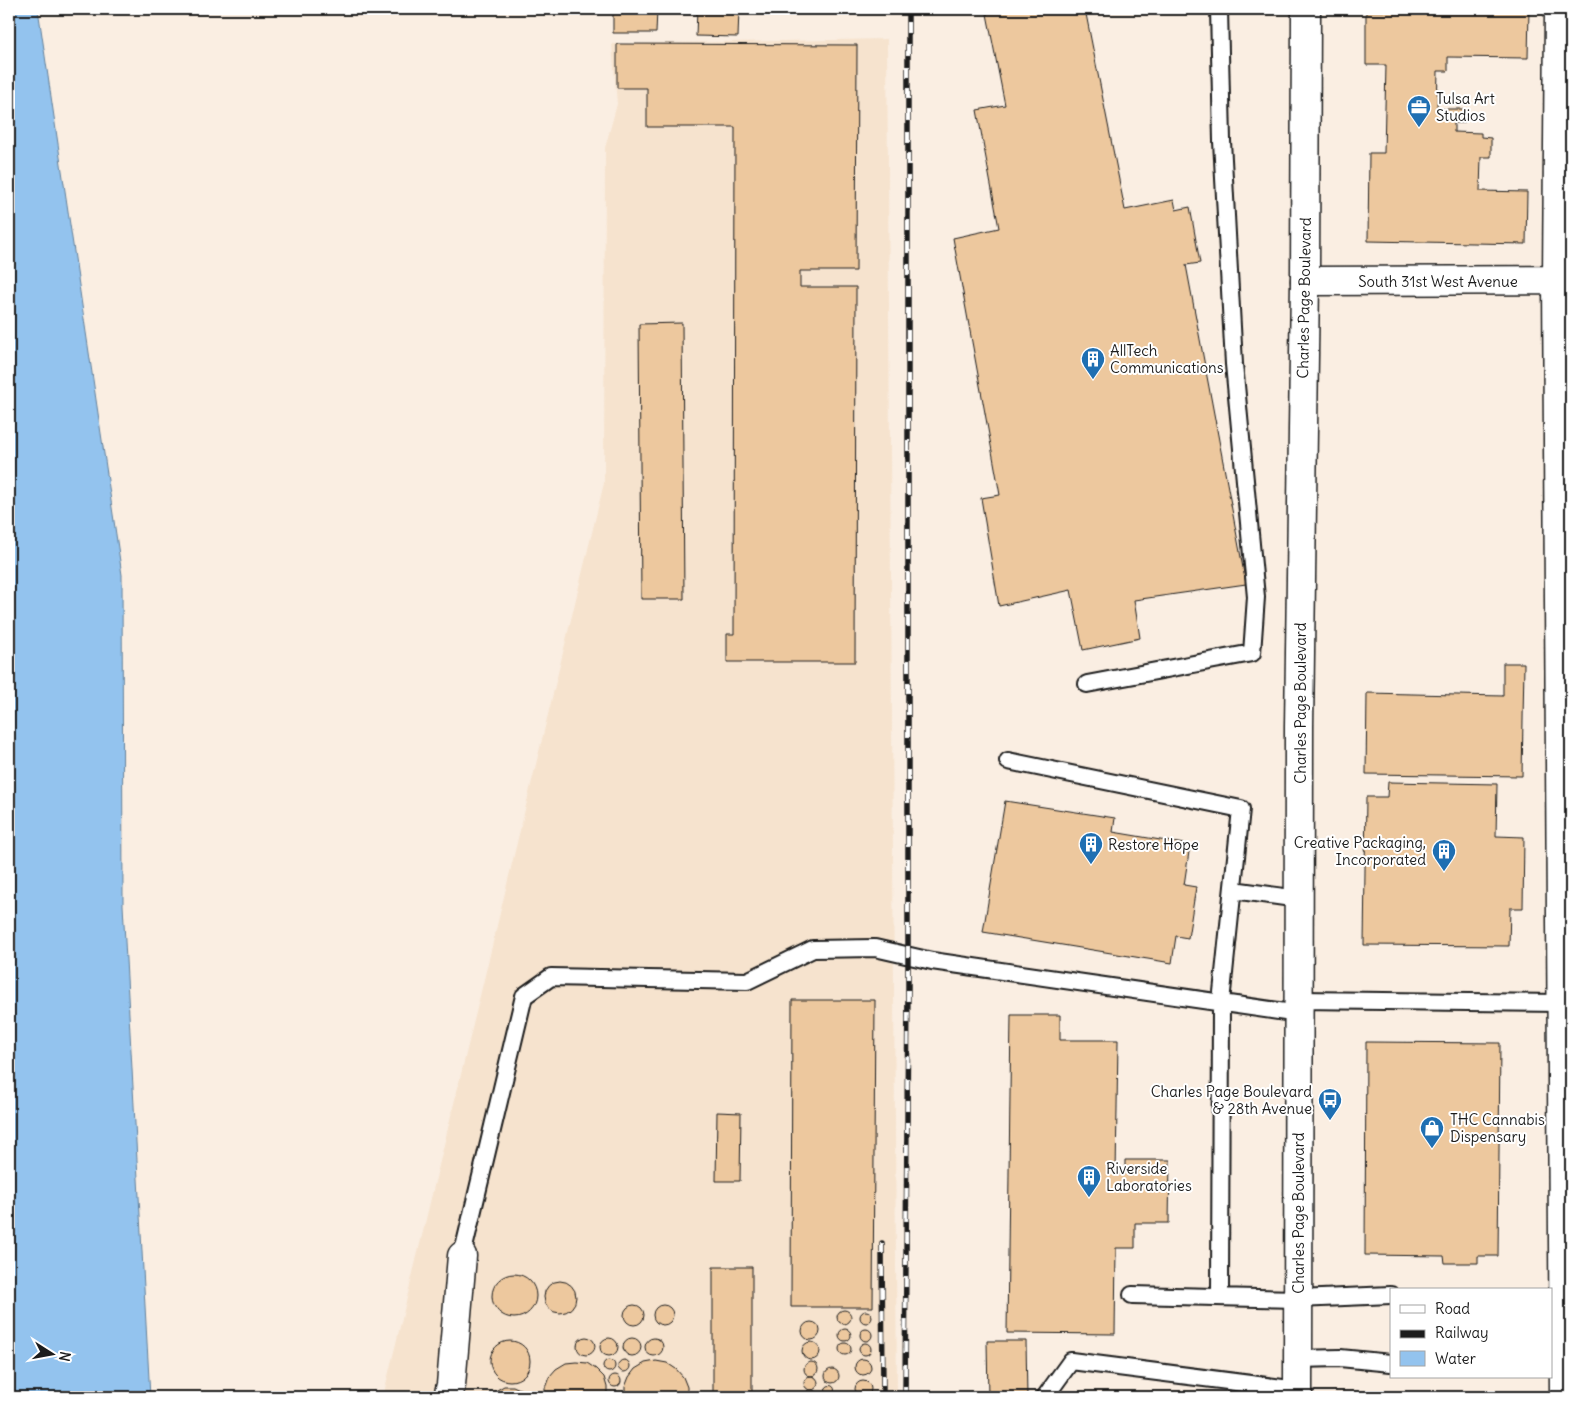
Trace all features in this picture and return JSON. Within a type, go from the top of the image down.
[{"type":"street","name":"Charles Page Boulevard","points":[[1298,1394],[1300,707],[1306,9]]},
{"type":"street","points":[[1559,9],[1564,280],[1558,1363],[1564,1397]]},
{"type":"street","name":"South 31st West Avenue","points":[[1305,281],[1564,280]]},
{"type":"street","points":[[448,1397],[451,1385],[462,1256]]},
{"type":"lane","points":[[1087,684],[1252,653],[1256,597],[1234,354],[1222,141],[1219,9]]},
{"type":"lane","points":[[1008,761],[1241,808],[1222,1002],[1220,1298]]},
{"type":"lane","points":[[1233,890],[1299,899]]},
{"type":"lane","points":[[462,1256],[524,996],[550,978],[746,981],[813,949],[875,948],[932,961],[1222,1002],[1299,1007],[1561,1003]]},
{"type":"lane","points":[[1132,1296],[1298,1299],[1390,1295]]},
{"type":"lane","points":[[1298,1359],[1340,1358],[1390,1364]]},
{"type":"lane","points":[[1045,1397],[1071,1361],[1298,1394]]},
{"type":"shaded area","points":[[887,39],[897,1397],[383,1397],[604,483],[605,148],[617,104],[612,44]]},
{"type":"water","points":[[9,9],[38,9],[122,575],[123,905],[150,1397],[9,1397]]},
{"type":"building","points":[[613,9],[657,9],[656,33],[613,33]]},
{"type":"building","points":[[697,9],[739,9],[738,37],[696,36]]},
{"type":"building","name":"AllTech Communications","points":[[986,9],[1085,9],[1125,210],[1174,200],[1176,210],[1190,207],[1200,263],[1186,265],[1246,584],[1134,600],[1140,638],[1083,650],[1071,590],[999,606],[981,498],[1000,495],[953,238],[999,228],[977,110],[1005,105]]},
{"type":"building","name":"Tulsa Art Studios","points":[[1384,9],[1529,9],[1528,58],[1448,57],[1448,71],[1438,71],[1437,109],[1464,109],[1464,123],[1454,123],[1454,132],[1481,133],[1481,137],[1491,138],[1491,157],[1481,157],[1480,191],[1527,192],[1526,244],[1368,241],[1369,153],[1384,153],[1386,65],[1366,65],[1366,11],[1384,11]]},
{"type":"building","points":[[617,44],[857,45],[856,271],[800,271],[800,287],[856,287],[855,662],[727,662],[727,634],[734,634],[735,127],[647,127],[647,88],[617,88]]},
{"type":"building","points":[[682,323],[684,599],[641,599],[639,324]]},
{"type":"building","points":[[1503,663],[1524,663],[1522,776],[1366,774],[1367,693],[1503,696]]},
{"type":"building","name":"Creative Packaging, Incorporated","points":[[1388,782],[1497,784],[1496,836],[1524,837],[1523,908],[1510,908],[1509,946],[1364,945],[1366,797],[1387,797]]},
{"type":"building","name":"Restore Hope","points":[[1005,801],[1115,818],[1113,832],[1190,845],[1184,885],[1196,887],[1188,938],[1176,936],[1172,963],[983,932]]},
{"type":"building","points":[[792,1000],[875,1000],[873,1307],[791,1307]]},
{"type":"building","name":"Riverside Laboratories","points":[[1011,1015],[1060,1015],[1060,1040],[1118,1040],[1116,1174],[1125,1174],[1125,1160],[1170,1160],[1169,1223],[1135,1223],[1135,1248],[1116,1248],[1115,1334],[1007,1333]]},
{"type":"building","name":"THC Cannabis Dispensary","points":[[1366,1042],[1500,1043],[1498,1256],[1478,1256],[1478,1263],[1445,1263],[1444,1256],[1365,1255]]},
{"type":"building","points":[[717,1112],[741,1113],[740,1181],[716,1181]]},
{"type":"building","points":[[713,1267],[752,1267],[752,1397],[713,1397]]},
{"type":"building","points":[[510,1274],[518,1274],[530,1280],[536,1296],[530,1312],[518,1318],[510,1318],[498,1312],[492,1300],[492,1292],[498,1280]]},
{"type":"building","points":[[560,1281],[571,1286],[576,1297],[571,1308],[560,1313],[549,1308],[544,1297],[549,1286]]},
{"type":"building","points":[[634,1305],[641,1308],[644,1315],[641,1322],[634,1325],[627,1322],[624,1315],[627,1308]]},
{"type":"building","points":[[663,1305],[670,1308],[673,1315],[670,1322],[663,1325],[656,1322],[653,1315],[656,1308]]},
{"type":"building","points":[[844,1310],[849,1312],[851,1317],[849,1322],[844,1324],[839,1322],[837,1317],[839,1312]]},
{"type":"building","points":[[864,1311],[868,1311],[872,1317],[868,1323],[864,1323],[860,1319],[860,1315]]},
{"type":"building","points":[[807,1322],[815,1322],[820,1327],[818,1338],[807,1340],[802,1335],[802,1327]]},
{"type":"building","points":[[843,1329],[847,1329],[851,1335],[847,1341],[843,1341],[839,1337],[839,1333]]},
{"type":"building","points":[[864,1329],[868,1329],[872,1335],[868,1341],[864,1341],[860,1337],[860,1333]]},
{"type":"building","points":[[586,1337],[592,1340],[595,1346],[592,1352],[586,1355],[580,1352],[577,1346],[580,1340]]},
{"type":"building","points":[[609,1338],[615,1341],[618,1347],[615,1353],[609,1356],[603,1353],[600,1347],[603,1341]]},
{"type":"building","points":[[632,1338],[638,1341],[641,1347],[638,1353],[632,1356],[626,1353],[623,1347],[626,1341]]},
{"type":"building","points":[[654,1338],[660,1341],[663,1347],[660,1353],[654,1356],[648,1353],[645,1347],[648,1341]]},
{"type":"building","points":[[506,1341],[514,1341],[521,1344],[527,1350],[530,1361],[527,1372],[521,1378],[514,1381],[506,1381],[499,1378],[493,1372],[490,1365],[490,1357],[493,1350],[499,1344]]},
{"type":"building","points":[[987,1341],[1026,1341],[1027,1397],[988,1397]]},
{"type":"building","points":[[811,1342],[817,1345],[820,1351],[817,1357],[811,1360],[805,1357],[802,1351],[805,1345]]},
{"type":"building","points":[[843,1343],[847,1343],[851,1349],[847,1355],[843,1355],[839,1351],[839,1347]]},
{"type":"building","points":[[863,1343],[867,1343],[871,1349],[867,1355],[863,1355],[859,1351],[859,1347]]},
{"type":"building","points":[[860,1359],[866,1359],[871,1364],[869,1373],[860,1375],[855,1370],[855,1364]]},
{"type":"building","points":[[607,1360],[611,1360],[615,1366],[611,1372],[607,1372],[603,1368],[603,1364]]},
{"type":"building","points":[[622,1360],[626,1360],[630,1366],[626,1372],[622,1372],[618,1368],[618,1364]]},
{"type":"building","points":[[656,1361],[667,1363],[683,1377],[687,1387],[687,1397],[625,1397],[625,1387],[635,1369],[645,1363]]},
{"type":"building","points":[[811,1362],[816,1364],[818,1369],[816,1374],[811,1376],[806,1374],[804,1369],[806,1364]]},
{"type":"building","points":[[566,1363],[587,1363],[604,1377],[607,1397],[545,1397],[545,1388],[549,1377],[556,1369]]},
{"type":"building","points":[[832,1369],[837,1371],[839,1376],[837,1381],[832,1383],[827,1381],[825,1376],[827,1371]]},
{"type":"building","points":[[613,1375],[617,1375],[621,1381],[617,1387],[613,1387],[609,1383],[609,1379]]},
{"type":"building","points":[[811,1376],[816,1378],[818,1383],[816,1388],[811,1390],[806,1388],[804,1383],[806,1378]]},
{"type":"building","points":[[860,1381],[866,1381],[871,1386],[869,1395],[860,1397],[855,1392],[855,1386]]},
{"type":"building","points":[[830,1385],[835,1390],[830,1395],[825,1390]]},
{"type":"building","points":[[504,1386],[513,1386],[522,1390],[527,1397],[491,1397]]},
{"type":"building","points":[[808,1390],[818,1393],[818,1397],[805,1397]]},
{"type":"railway","points":[[905,1397],[908,987],[908,9]]},
{"type":"railway","points":[[882,1243],[883,1397]]},
{"type":"place","name":"Tulsa Art Studios","points":[[1419,128]]},
{"type":"place","name":"AllTech Communications","points":[[1093,380]]},
{"type":"place","name":"Restore Hope","points":[[1091,865]]},
{"type":"place","name":"Creative Packaging, Incorporated","points":[[1444,872]]},
{"type":"place","name":"Charles Page Boulevard & 28th Avenue","points":[[1330,1121]]},
{"type":"place","name":"THC Cannabis Dispensary","points":[[1432,1149]]},
{"type":"place","name":"Riverside Laboratories","points":[[1089,1198]]}]
